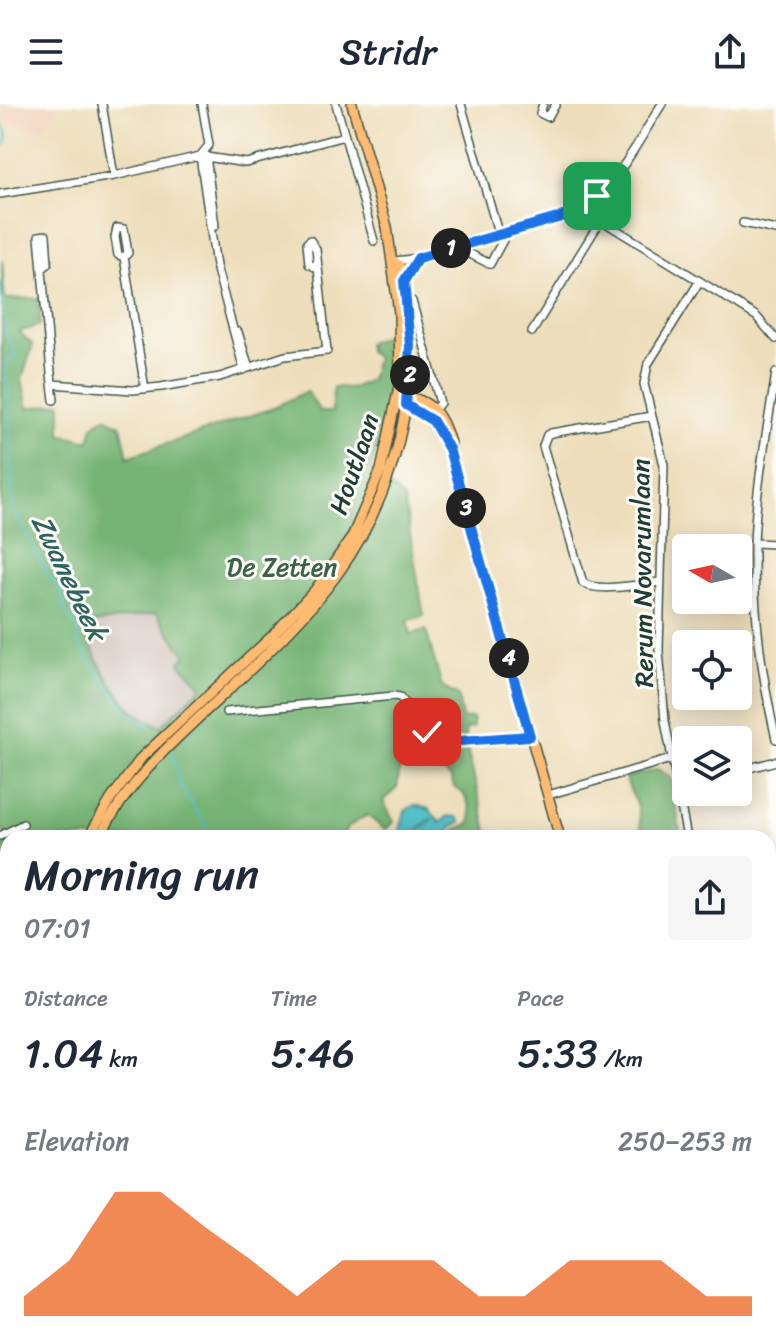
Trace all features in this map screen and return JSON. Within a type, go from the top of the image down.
[{"type":"main road","points":[[352,104],[393,257]]},
{"type":"main road","name":"Houtlaan","points":[[104,830],[150,763],[279,643],[333,583],[360,541],[382,494],[398,446],[410,345],[404,281],[393,257]]},
{"type":"main road","name":"Houtlaan","points":[[93,830],[142,757],[288,620],[315,590],[352,537],[373,491],[403,400],[393,257]]},
{"type":"main road","points":[[404,281],[418,258]]},
{"type":"main road","points":[[403,400],[421,399],[446,428],[449,449],[558,830]]},
{"type":"street","points":[[102,104],[114,176]]},
{"type":"street","points":[[202,104],[209,145],[203,156],[218,266],[247,369]]},
{"type":"street","points":[[336,104],[374,241]]},
{"type":"street","points":[[456,247],[490,264],[503,240],[461,104]]},
{"type":"street","points":[[543,104],[540,113],[548,117],[556,104]]},
{"type":"street","points":[[393,257],[418,258],[561,217],[586,204],[616,175],[662,104]]},
{"type":"street","points":[[0,194],[114,176],[203,156],[246,163],[344,136]]},
{"type":"street","points":[[586,204],[601,220],[756,316],[776,339]]},
{"type":"street","points":[[532,332],[601,220]]},
{"type":"street","points":[[743,223],[776,230]]},
{"type":"street","points":[[124,257],[145,389]]},
{"type":"street","points":[[43,268],[54,400]]},
{"type":"street","points":[[52,384],[145,389],[195,383],[285,356],[327,351],[317,268]]},
{"type":"street","name":"Rerum Novarumlaan","points":[[672,761],[659,650],[664,465],[644,384],[648,364],[699,282]]},
{"type":"street","points":[[412,301],[440,403],[431,413]]},
{"type":"street","points":[[776,373],[754,543],[758,643],[776,739]]},
{"type":"street","points":[[652,416],[551,433],[543,446],[583,583],[589,587],[660,582]]},
{"type":"street","points":[[754,543],[776,544]]},
{"type":"street","points":[[226,712],[394,696],[400,697],[431,736],[446,742],[530,736]]},
{"type":"street","points":[[548,795],[672,761]]},
{"type":"street","points":[[752,767],[776,761]]},
{"type":"street","name":"Rerum Novarumlaan","points":[[681,806],[685,830]]},
{"type":"street","points":[[12,830],[23,824]]},
{"type":"shaded area","points":[[0,104],[63,104],[41,130],[6,122]]},
{"type":"shaded area","points":[[156,613],[186,657],[181,663],[202,687],[159,727],[152,719],[136,714],[99,667],[86,635],[91,624]]},
{"type":"green space","name":"De Zetten","points":[[2,260],[5,299],[39,298],[40,325],[19,332],[33,345],[22,379],[28,408],[61,403],[61,434],[89,441],[93,426],[105,417],[121,425],[128,457],[276,407],[307,391],[320,412],[332,412],[333,387],[352,388],[370,380],[376,358],[368,351],[367,343],[392,334],[386,403],[371,470],[404,499],[424,616],[408,620],[411,634],[426,630],[442,687],[458,696],[462,719],[473,718],[473,728],[465,729],[466,745],[487,830],[455,830],[471,823],[470,807],[463,793],[410,741],[402,751],[397,788],[383,801],[394,822],[385,830],[367,815],[346,830],[3,830],[0,825]],"holes":[[[156,613],[186,656],[180,663],[202,687],[160,727],[125,703],[95,656],[86,635],[91,624]]]},
{"type":"green space","points":[[658,769],[671,778],[672,806],[676,806],[680,830],[641,830],[638,808],[625,778]]},
{"type":"water","points":[[414,805],[429,809],[440,823],[448,816],[457,817],[461,822],[450,830],[420,830],[431,819],[416,830],[400,830],[405,811]]},
{"type":"waterway","name":"Zwanebeek","points":[[0,119],[7,135],[0,150]]},
{"type":"waterway","name":"Zwanebeek","points":[[0,282],[5,333],[18,355],[8,359],[5,371],[9,391],[13,507],[49,578],[61,592],[64,611],[77,627],[79,642],[86,656],[125,709],[154,730]]},
{"type":"waterway","name":"Zwanebeek","points":[[172,750],[180,786],[209,830]]},
{"type":"route","points":[[427,732],[446,742],[530,736],[449,449],[433,421],[406,405],[410,345],[404,281],[418,258],[561,217],[597,196]]}]
